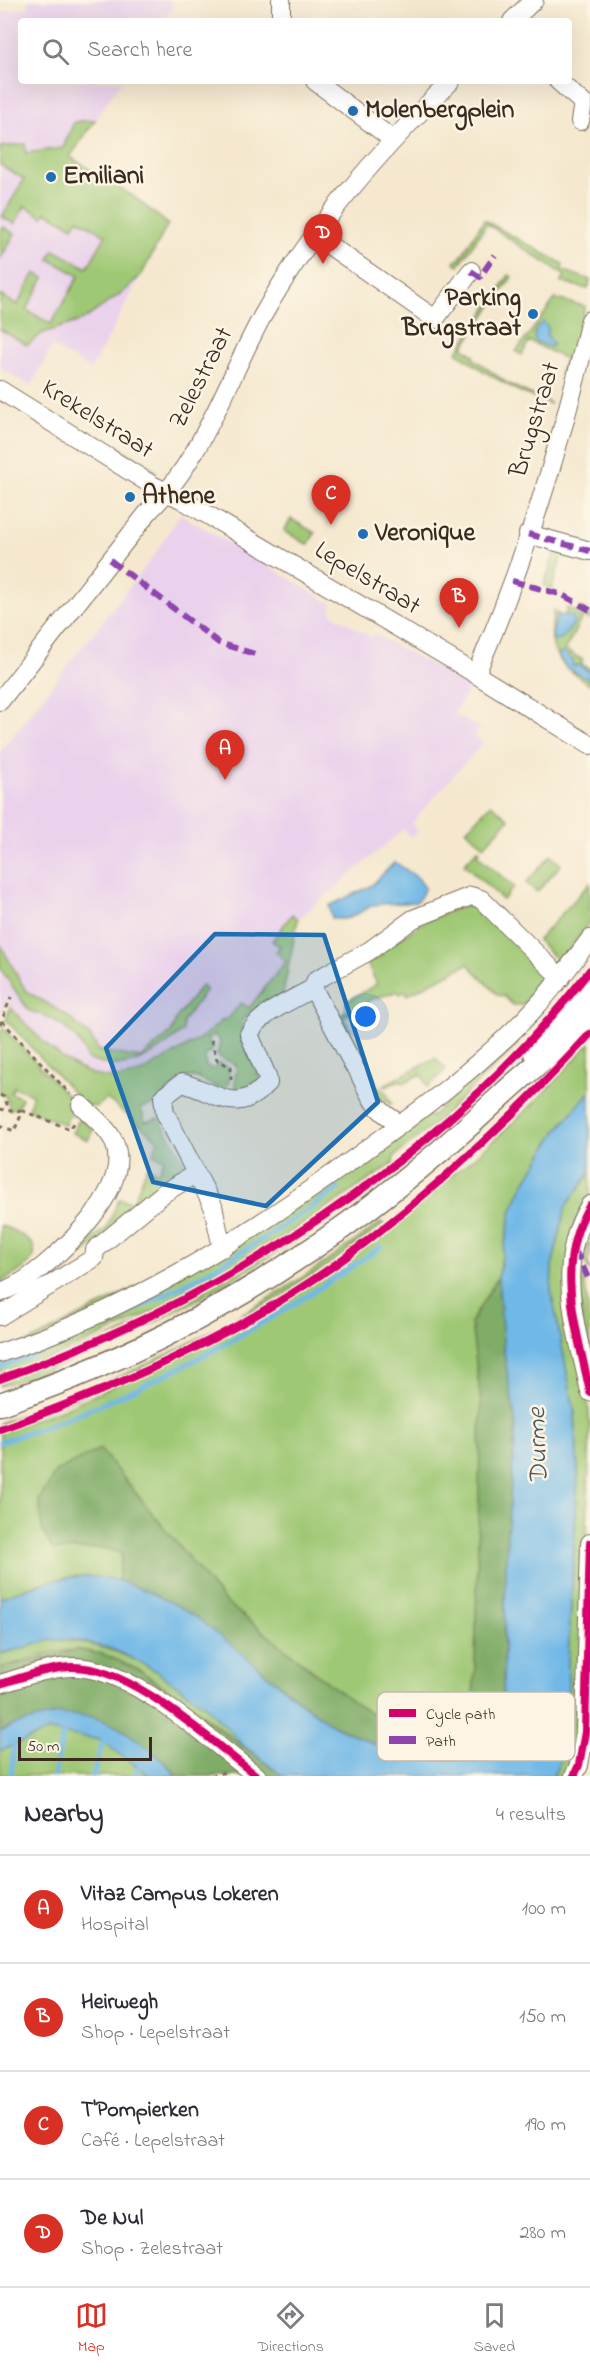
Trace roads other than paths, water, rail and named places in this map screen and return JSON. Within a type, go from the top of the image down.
[{"type":"main road","points":[[503,1095],[590,985]]},
{"type":"main road","points":[[0,1404],[75,1377],[136,1350],[208,1314],[289,1266],[337,1233],[415,1173],[550,1055],[590,1013]]},
{"type":"street","points":[[281,0],[281,18]]},
{"type":"street","points":[[516,18],[534,0]]},
{"type":"street","points":[[319,84],[393,139]]},
{"type":"street","name":"Zelestraat","points":[[0,701],[149,511],[168,493],[203,434],[263,315],[316,236],[354,184],[393,139],[448,84]]},
{"type":"street","points":[[561,84],[583,103],[583,113]]},
{"type":"street","points":[[316,236],[435,319],[471,271]]},
{"type":"street","name":"Brugstraat","points":[[477,674],[528,534],[571,401],[590,320]]},
{"type":"street","name":"Krekelstraat","points":[[0,390],[168,493]]},
{"type":"street","name":"Lepelstraat","points":[[168,493],[477,674]]},
{"type":"street","points":[[528,534],[590,551]]},
{"type":"street","points":[[477,674],[590,745]]},
{"type":"street","points":[[222,1248],[213,1206],[165,1113],[163,1097],[182,1083],[239,1103],[258,1093],[268,1083],[249,1034],[255,1024],[313,988],[316,980],[369,951],[413,919],[471,896],[481,899],[561,978]]},
{"type":"street","points":[[0,1353],[100,1313],[186,1270],[273,1217],[401,1124],[507,1036],[561,978],[590,939]]},
{"type":"street","points":[[313,988],[377,1107],[384,1115],[401,1124]]},
{"type":"street","points":[[536,1007],[557,1026]]},
{"type":"street","points":[[0,1293],[27,1279],[57,1253],[97,1209],[113,1186],[117,1165],[115,1143],[105,1128],[81,1105]]},
{"type":"street","points":[[0,1316],[94,1258],[94,1250],[164,1192],[195,1174]]},
{"type":"street","points":[[590,1204],[576,1232],[570,1274],[574,1315],[590,1392]]},
{"type":"street","points":[[574,1776],[579,1765],[585,1732],[590,1542]]},
{"type":"street","points":[[0,1684],[51,1669],[72,1667],[94,1669],[122,1677],[169,1709],[257,1776]]},
{"type":"water","points":[[543,322],[548,327],[547,335],[553,345],[551,347],[536,342],[534,336],[535,330]]},
{"type":"water","points":[[557,616],[573,617],[574,624],[562,638],[554,641],[552,634]]},
{"type":"water","points":[[563,652],[573,660],[573,666],[579,665],[590,672],[590,680],[566,668],[558,655]]},
{"type":"water","points":[[395,862],[419,879],[425,888],[418,901],[373,905],[347,918],[332,918],[329,906],[371,886]]},
{"type":"water","name":"Durme","points":[[590,1091],[590,1173],[566,1206],[552,1266],[551,1290],[575,1414],[578,1473],[568,1692],[503,1692],[507,1535],[516,1424],[504,1352],[498,1277],[512,1210],[523,1186],[556,1132]]},
{"type":"water","points":[[73,1577],[103,1578],[139,1588],[197,1618],[325,1720],[377,1744],[377,1761],[560,1761],[553,1776],[283,1776],[244,1746],[205,1705],[150,1667],[112,1649],[73,1640],[51,1640],[0,1654],[0,1598],[29,1587]]},
{"type":"water","points":[[58,1714],[82,1715],[117,1727],[149,1748],[175,1774],[173,1776],[150,1776],[100,1740],[49,1731],[0,1751],[0,1732],[16,1724]]},
{"type":"waterway","points":[[0,1367],[89,1331],[175,1290],[258,1242],[338,1189]]},
{"type":"waterway","points":[[0,1442],[101,1404],[198,1359],[291,1306],[381,1247]]},
{"type":"waterway","points":[[54,1776],[63,1734]]},
{"type":"waterway","points":[[93,1776],[103,1742]]},
{"type":"waterway","points":[[11,1776],[14,1745]]},
{"type":"waterway","points":[[135,1776],[138,1768]]},
{"type":"place","name":"Molenbergplein","points":[[353,111]]},
{"type":"place","name":"Emiliani","points":[[51,177]]},
{"type":"place","name":"De Nul","points":[[323,264]]},
{"type":"place","name":"Parking Brugstraat","points":[[533,314]]},
{"type":"place","name":"Athene","points":[[130,497]]},
{"type":"place","name":"T'Pompierken","points":[[331,525]]},
{"type":"place","name":"Veronique","points":[[363,534]]},
{"type":"place","name":"Heirwegh","points":[[459,628]]},
{"type":"place","name":"Vitaz Campus Lokeren","points":[[225,780]]}]
